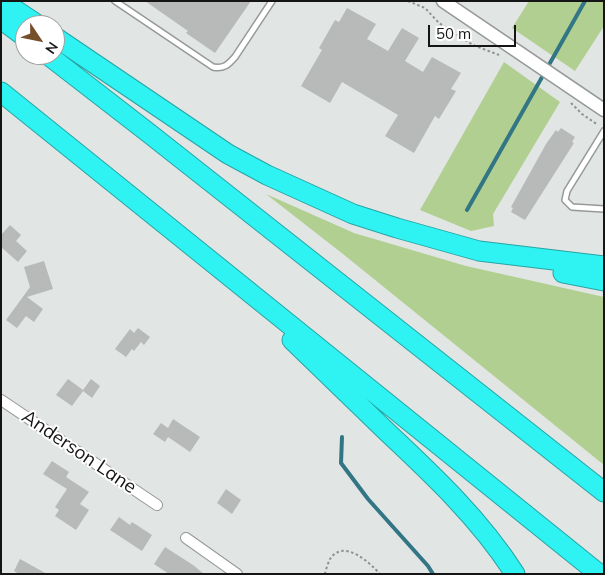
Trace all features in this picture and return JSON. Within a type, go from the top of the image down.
[{"type":"highway","points":[[2,1],[23,15]]},
{"type":"highway","points":[[1,19],[15,30]]},
{"type":"highway","points":[[65,44],[228,154],[267,175],[354,214],[514,262],[604,281]]},
{"type":"highway","points":[[61,65],[604,492]]},
{"type":"highway","points":[[1,92],[599,574]]},
{"type":"highway","points":[[479,251],[604,266]]},
{"type":"highway","points":[[226,274],[340,388],[451,493],[502,553],[515,574]]},
{"type":"street","points":[[443,1],[604,110]]},
{"type":"street","name":"Anderson Lane","points":[[1,400],[157,504]]},
{"type":"street","points":[[186,538],[237,574]]},
{"type":"lane","points":[[115,1],[213,67],[221,68],[228,65],[235,57],[272,1]]},
{"type":"lane","points":[[604,130],[566,191],[565,200],[572,207],[604,208]]},
{"type":"path","points":[[408,1],[425,8],[439,23],[473,44],[503,56]]},
{"type":"path","points":[[570,102],[582,114],[604,130]]},
{"type":"path","points":[[325,574],[334,555],[348,552],[357,554],[366,560],[380,574]]},
{"type":"green space","points":[[529,1],[604,1],[604,26],[575,71],[512,28]]},
{"type":"green space","points":[[504,62],[560,102],[493,214],[494,226],[471,231],[420,210]]},
{"type":"green space","points":[[266,194],[354,233],[466,266],[604,297],[604,465],[343,254]]},
{"type":"building","points":[[145,1],[251,1],[215,53],[186,33],[188,31]]},
{"type":"building","points":[[347,8],[376,24],[367,39],[388,51],[402,28],[419,38],[405,61],[423,72],[432,57],[461,73],[451,89],[456,91],[439,119],[435,116],[414,153],[385,136],[398,115],[342,82],[330,103],[301,86],[322,50],[319,48],[335,20],[339,22]]},
{"type":"building","points":[[561,128],[575,137],[572,142],[574,143],[525,220],[511,212],[513,208],[511,207],[546,144],[556,130],[558,132]]},
{"type":"building","points":[[10,225],[21,235],[16,241],[27,251],[18,262],[1,247],[1,235]]},
{"type":"building","points":[[44,261],[53,289],[27,297],[43,309],[34,322],[26,316],[17,328],[6,320],[30,287],[24,267]]},
{"type":"building","points":[[138,328],[150,337],[144,345],[141,342],[134,351],[132,349],[126,357],[115,349],[130,329],[134,333]]},
{"type":"building","points":[[68,379],[83,390],[91,379],[100,386],[92,398],[83,391],[72,406],[56,395]]},
{"type":"building","points":[[173,419],[200,437],[190,452],[168,437],[165,442],[153,434],[161,423],[168,428]]},
{"type":"building","points":[[52,461],[69,472],[66,477],[89,492],[80,504],[89,510],[76,530],[55,516],[59,510],[55,507],[67,489],[43,474]]},
{"type":"building","points":[[226,489],[241,500],[232,514],[217,503]]},
{"type":"building","points":[[119,517],[130,525],[132,522],[152,535],[142,551],[110,530]]},
{"type":"building","points":[[165,547],[204,574],[169,574],[154,564]]},
{"type":"building","points":[[20,559],[47,574],[19,574],[14,571]]},
{"type":"waterway","points":[[467,210],[585,1]]},
{"type":"waterway","points":[[342,437],[341,463],[368,499],[433,574]]}]
